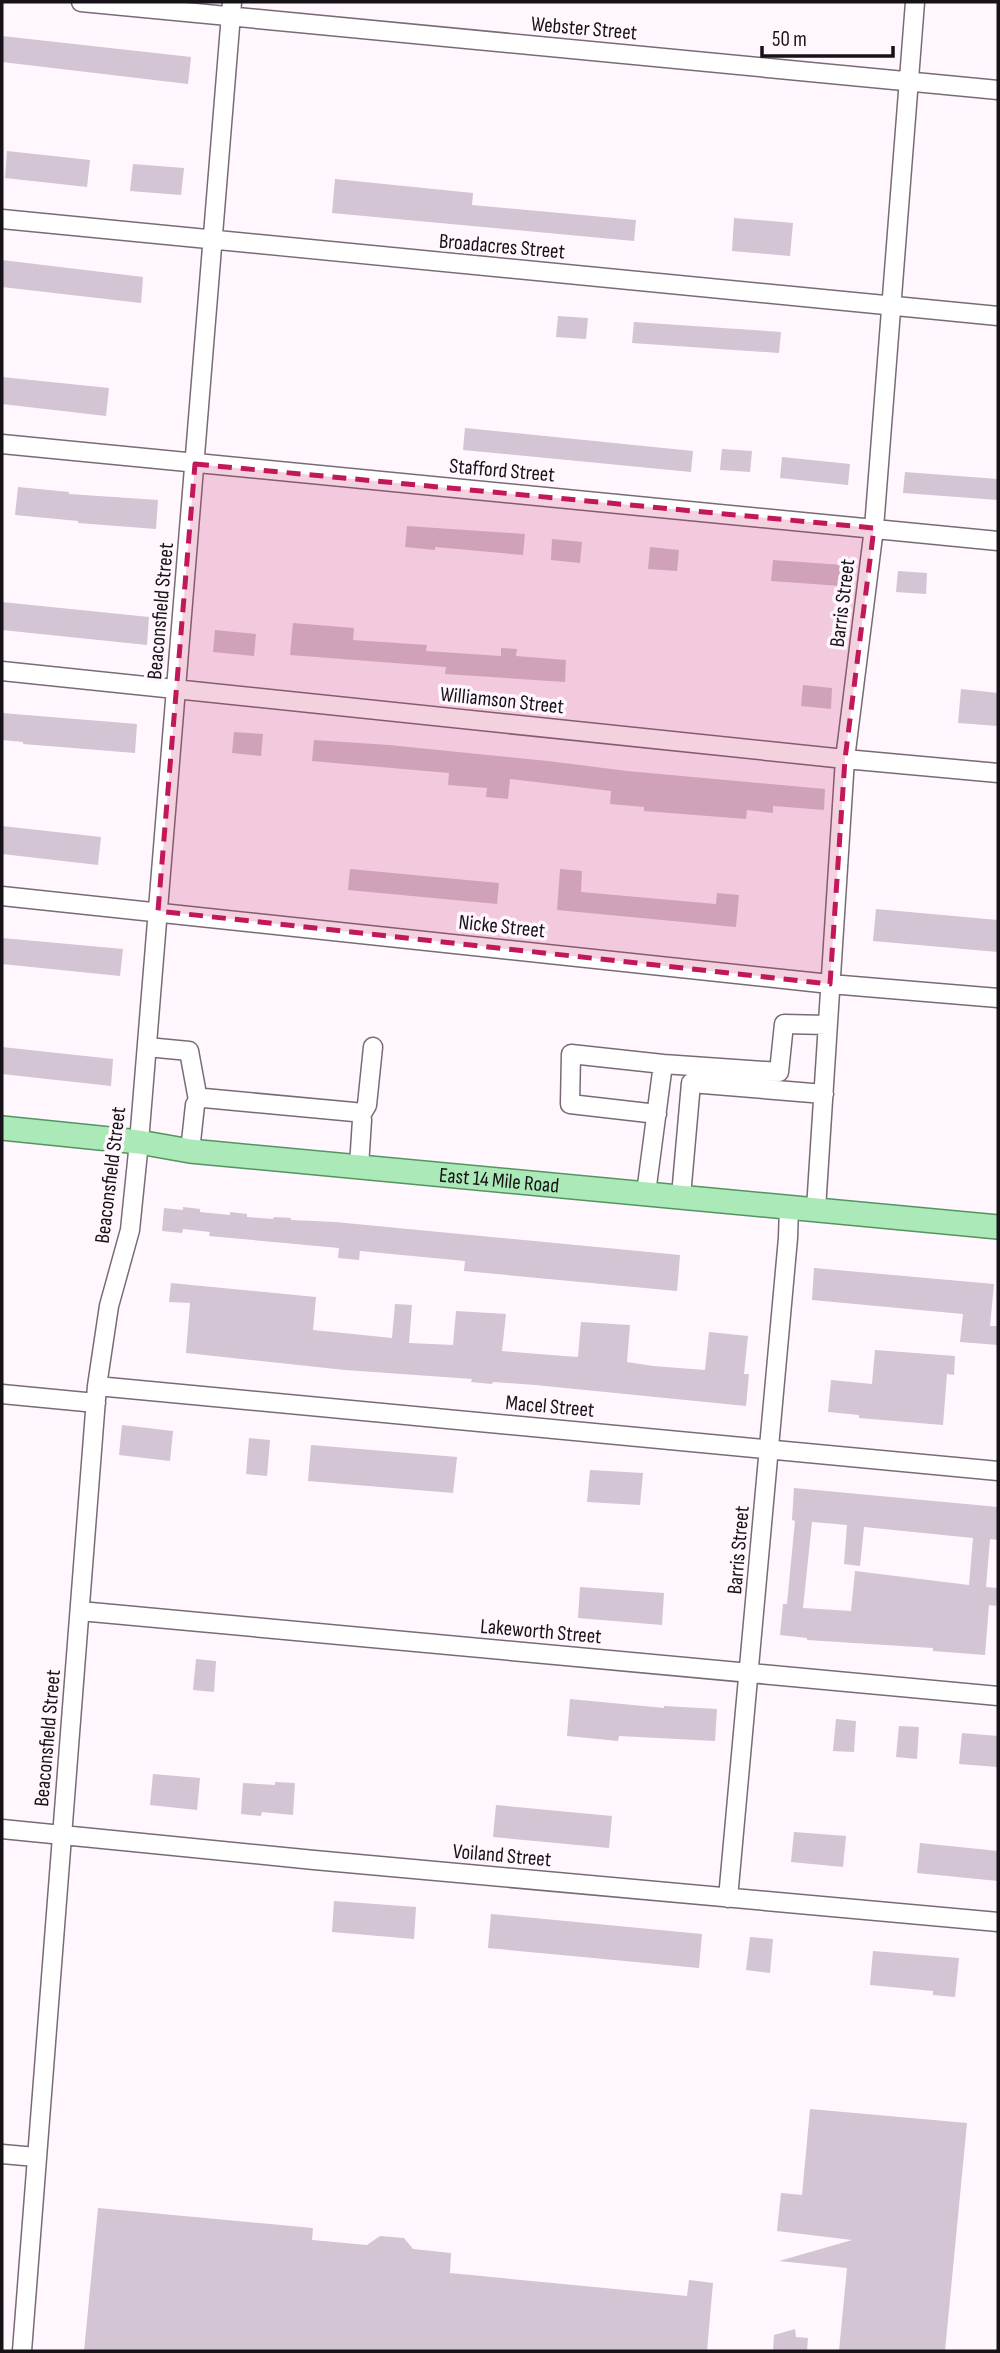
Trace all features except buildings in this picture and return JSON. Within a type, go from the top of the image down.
[{"type":"main road","name":"East 14 Mile Road","points":[[2,1128],[139,1142],[190,1151],[998,1227]]},
{"type":"street","name":"Webster Street","points":[[81,2],[232,9],[998,90]]},
{"type":"street","name":"Barris Street","points":[[816,1209],[845,759],[874,528],[915,2]]},
{"type":"street","name":"Beaconsfield Street","points":[[22,2351],[96,1395],[108,1306],[130,1230],[139,1142],[232,9]]},
{"type":"street","name":"Broadacres Street","points":[[2,219],[998,316]]},
{"type":"street","name":"Stafford Street","points":[[2,444],[998,541]]},
{"type":"street","name":"Williamson Street","points":[[2,670],[998,773]]},
{"type":"street","name":"Nicke Street","points":[[2,896],[830,984],[998,998]]},
{"type":"street","points":[[657,1114],[570,1104],[571,1054],[779,1072],[784,1024],[828,1025]]},
{"type":"street","points":[[359,1166],[361,1115],[367,1105],[373,1047]]},
{"type":"street","points":[[147,1048],[189,1051],[198,1100],[195,1105],[190,1151]]},
{"type":"street","points":[[646,1193],[663,1064]]},
{"type":"street","points":[[681,1196],[691,1083],[824,1094]]},
{"type":"street","points":[[198,1100],[204,1098],[354,1112],[361,1115]]},
{"type":"street","name":"Barris Street","points":[[728,1898],[771,1450],[789,1206]]},
{"type":"street","name":"Macel Street","points":[[2,1394],[96,1395],[998,1471]]},
{"type":"street","name":"Lakeworth Street","points":[[80,1611],[998,1696]]},
{"type":"street","name":"Voiland Street","points":[[2,1829],[998,1922]]},
{"type":"street","points":[[2,2154],[36,2157]]},
{"type":"highlighted area","points":[[195,464],[874,528],[845,759],[830,984],[158,911]]}]
